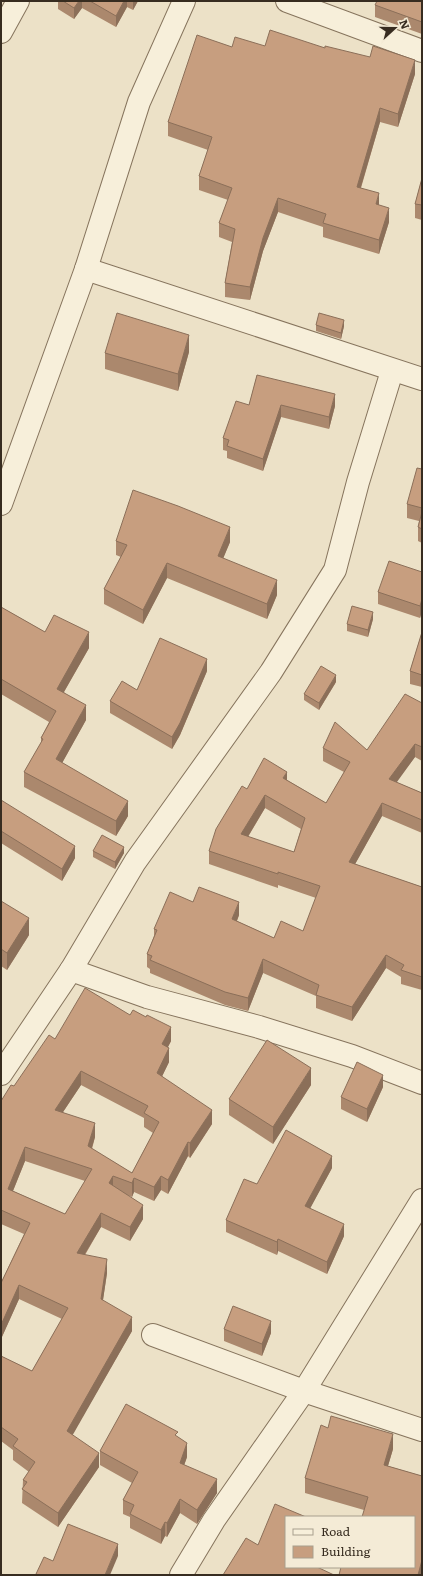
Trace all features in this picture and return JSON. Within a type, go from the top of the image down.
[{"type":"street","points":[[1,32],[18,1]]},
{"type":"street","points":[[1,504],[86,269],[139,102],[184,1]]},
{"type":"street","points":[[287,1],[422,51]]},
{"type":"street","points":[[86,269],[422,379]]},
{"type":"street","points":[[1,1074],[72,970],[135,862],[271,672],[335,570],[358,482],[392,370]]},
{"type":"street","points":[[72,970],[147,997],[259,1027],[345,1054],[422,1083]]},
{"type":"street","points":[[181,1575],[214,1520],[304,1391],[422,1200]]},
{"type":"street","points":[[153,1335],[304,1391],[422,1430]]},
{"type":"building","points":[[63,1],[79,1],[74,8]]},
{"type":"building","points":[[90,1],[124,1],[116,16]]},
{"type":"building","points":[[377,1],[422,1],[422,22],[375,5]]},
{"type":"building","points":[[270,30],[325,48],[325,46],[370,57],[373,46],[415,60],[398,114],[380,108],[357,187],[379,193],[376,204],[389,208],[379,240],[323,223],[326,214],[278,198],[263,238],[250,287],[225,283],[235,229],[219,223],[232,188],[199,176],[212,137],[168,122],[197,35],[232,47],[235,37],[265,46]]},
{"type":"building","points":[[422,178],[422,205],[415,204]]},
{"type":"building","points":[[117,313],[189,335],[178,374],[105,353]]},
{"type":"building","points":[[319,313],[344,320],[341,333],[316,325]]},
{"type":"building","points":[[257,375],[335,394],[329,417],[281,405],[263,459],[227,446],[229,440],[223,438],[236,401],[249,405]]},
{"type":"building","points":[[417,468],[422,469],[422,508],[407,504]]},
{"type":"building","points":[[133,490],[230,527],[218,556],[277,580],[267,604],[167,563],[143,610],[104,589],[127,545],[116,541]]},
{"type":"building","points":[[422,512],[422,529],[418,527]]},
{"type":"building","points":[[389,561],[422,572],[422,599],[420,606],[378,592]]},
{"type":"building","points":[[352,606],[373,612],[368,630],[347,624]]},
{"type":"building","points":[[1,607],[45,632],[54,615],[89,632],[57,689],[86,705],[56,759],[128,801],[116,821],[24,772],[43,739],[41,738],[56,711],[1,679]]},
{"type":"building","points":[[422,632],[422,675],[410,671]]},
{"type":"building","points":[[160,638],[207,659],[180,723],[172,737],[110,701],[122,681],[137,690]]},
{"type":"building","points":[[321,666],[336,675],[319,703],[304,694]]},
{"type":"building","points":[[405,694],[422,703],[422,747],[415,744],[389,779],[422,793],[422,820],[382,803],[349,862],[422,887],[422,977],[401,970],[404,965],[386,955],[352,1007],[316,995],[319,985],[263,959],[248,998],[225,992],[150,960],[152,956],[147,954],[157,930],[154,929],[170,892],[193,902],[199,887],[239,902],[232,919],[274,938],[281,921],[303,931],[320,886],[209,851],[216,829],[242,786],[247,789],[264,758],[287,772],[283,778],[326,803],[350,762],[323,748],[335,722],[367,750]],"holes":[[[265,795],[305,818],[294,852],[241,834]]]},
{"type":"building","points":[[1,800],[75,846],[62,869],[1,831]]},
{"type":"building","points":[[102,835],[124,847],[115,862],[93,851]]},
{"type":"building","points":[[1,901],[29,918],[7,953],[1,949]]},
{"type":"building","points":[[85,988],[130,1015],[133,1010],[146,1017],[147,1015],[171,1027],[162,1044],[169,1048],[157,1073],[212,1110],[190,1143],[188,1142],[168,1180],[161,1176],[154,1187],[134,1178],[132,1183],[113,1176],[109,1183],[143,1205],[130,1227],[101,1213],[77,1253],[107,1259],[101,1299],[132,1317],[67,1431],[99,1453],[58,1513],[22,1489],[27,1482],[23,1480],[35,1462],[13,1446],[18,1439],[1,1427],[1,1356],[32,1371],[68,1308],[19,1285],[1,1325],[1,1283],[30,1223],[1,1210],[1,1101],[11,1085],[14,1086],[49,1035],[55,1039]],"holes":[[[81,1071],[148,1106],[144,1113],[159,1122],[132,1173],[88,1146],[95,1123],[55,1110]],[[25,1147],[92,1169],[65,1214],[8,1189]]]},
{"type":"building","points":[[267,1040],[311,1068],[273,1127],[229,1099]]},
{"type":"building","points":[[357,1062],[383,1075],[367,1109],[341,1097]]},
{"type":"building","points":[[286,1130],[332,1156],[305,1206],[344,1224],[327,1262],[278,1239],[277,1242],[226,1220],[244,1179],[257,1184]]},
{"type":"building","points":[[233,1306],[271,1321],[262,1344],[224,1329]]},
{"type":"building","points":[[126,1404],[178,1432],[175,1435],[187,1443],[180,1463],[217,1479],[197,1510],[180,1499],[167,1523],[165,1522],[161,1530],[130,1514],[134,1505],[123,1500],[138,1472],[100,1451]]},
{"type":"building","points":[[331,1416],[393,1434],[384,1465],[422,1476],[422,1560],[418,1575],[339,1575],[341,1568],[415,1568],[415,1516],[362,1516],[368,1497],[305,1478],[321,1425],[328,1428]]},
{"type":"building","points":[[275,1504],[304,1516],[285,1516],[285,1568],[319,1568],[334,1575],[223,1575],[246,1538],[258,1545]]},
{"type":"building","points":[[68,1524],[118,1544],[105,1575],[36,1574],[44,1557],[53,1561]]}]
